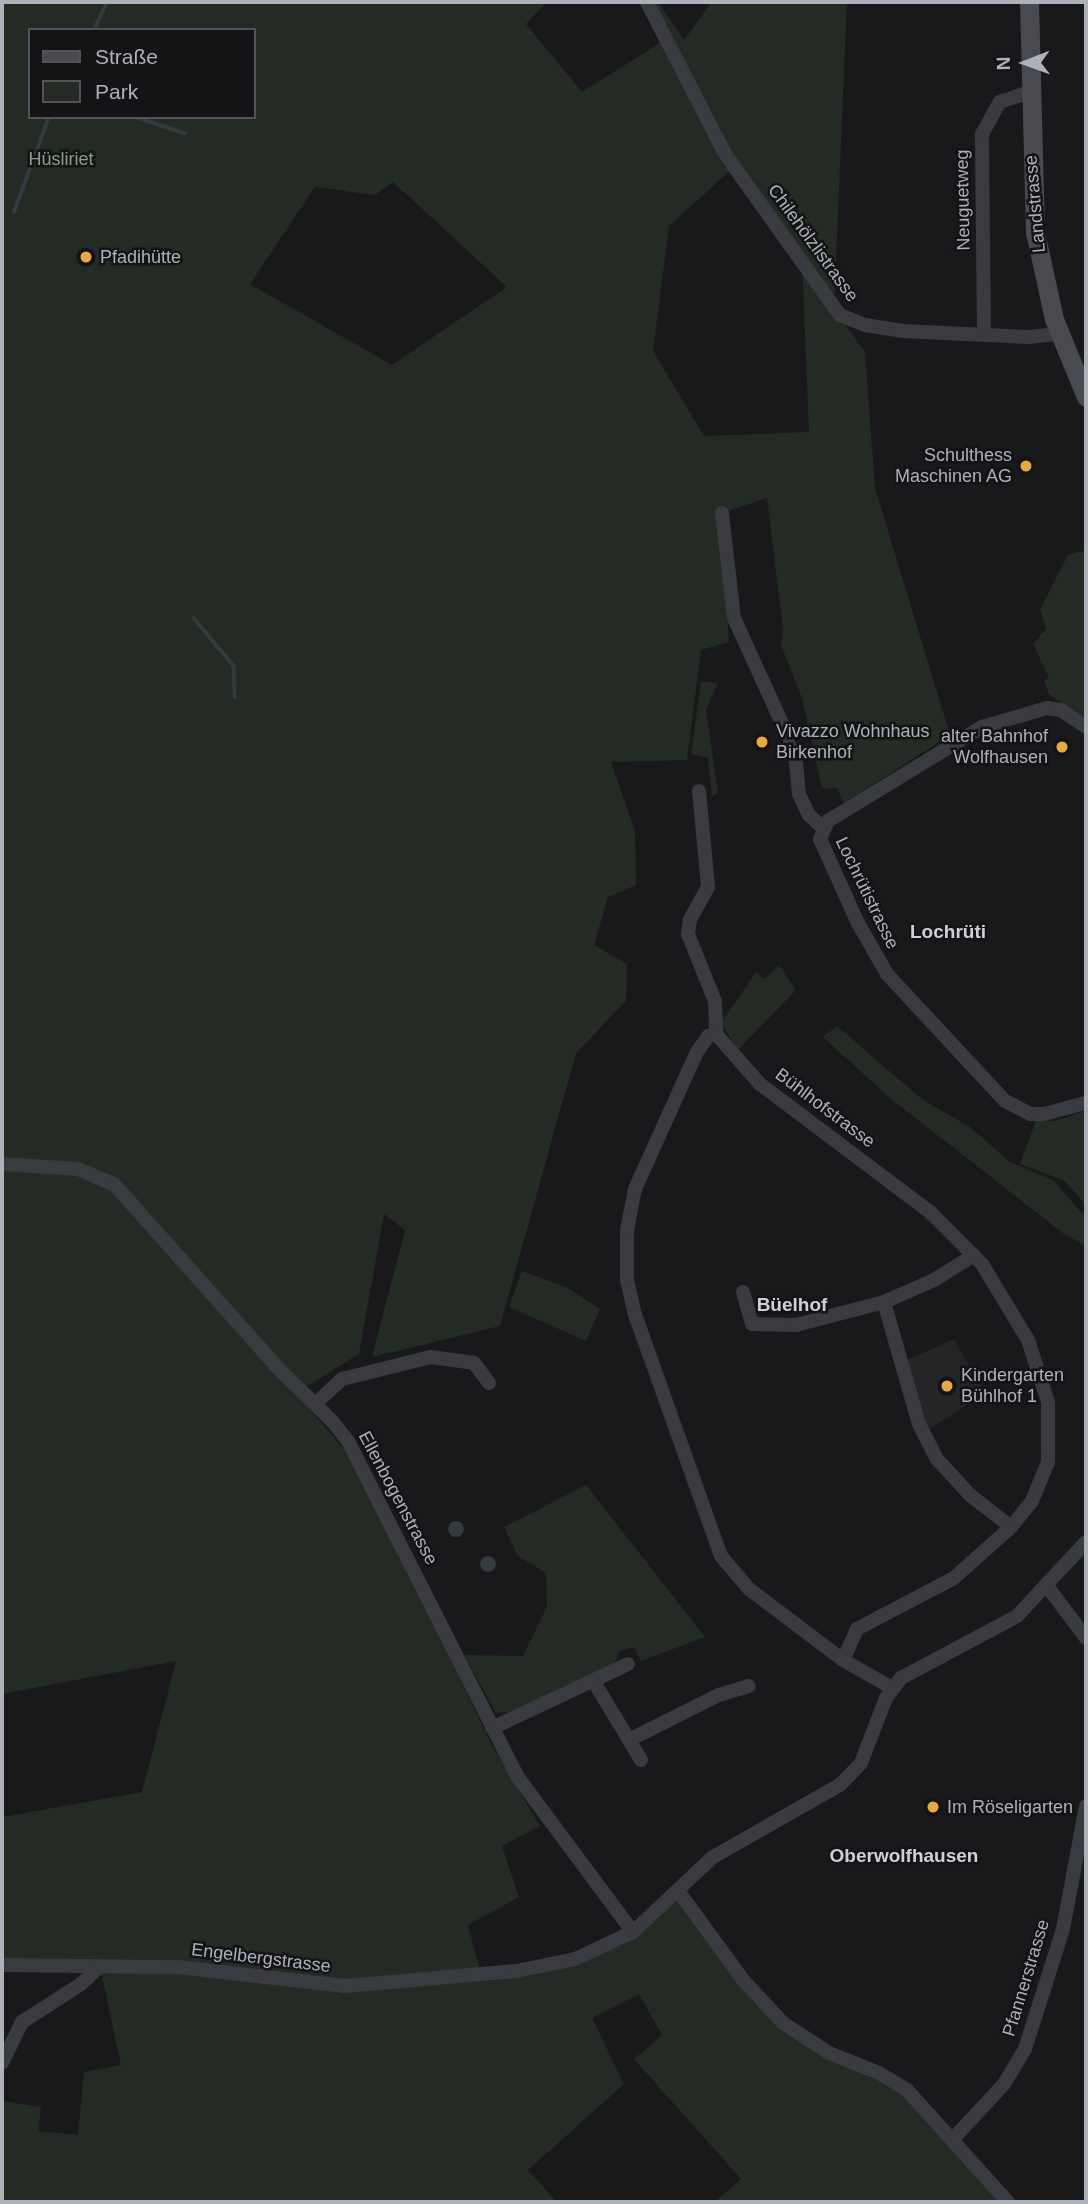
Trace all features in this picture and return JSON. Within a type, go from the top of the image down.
[{"type":"main road","name":"Landstrasse","points":[[1029,2],[1034,221],[1059,334],[1086,397]]},
{"type":"street","name":"Chilehölzlistrasse","points":[[647,2],[725,154],[834,309],[854,323],[881,328],[984,334],[1059,334]]},
{"type":"street","name":"Neuguetweg","points":[[984,334],[982,134],[1000,102],[1029,92]]},
{"type":"street","points":[[722,513],[734,618],[795,752],[799,794],[809,815],[823,828]]},
{"type":"street","name":"Lochrütistrasse","points":[[1086,727],[1061,710],[1047,708],[982,727],[892,780],[823,828],[820,839],[824,856],[869,946],[887,974],[930,1023],[1019,1110],[1044,1114],[1086,1102]]},
{"type":"street","points":[[699,791],[708,887],[690,920],[688,934],[715,1001],[716,1034],[708,1036],[697,1052],[635,1189],[627,1230],[627,1281],[635,1315],[721,1556],[749,1589],[843,1660],[892,1688],[914,1669],[1005,1624],[1047,1586],[1086,1542]]},
{"type":"street","name":"Bühlhofstrasse","points":[[716,1034],[760,1084],[930,1212],[974,1255],[996,1282],[1028,1340],[1052,1424],[1043,1479],[1011,1527],[954,1578],[858,1629],[843,1660]]},
{"type":"street","name":"Ellenbogenstrasse","points":[[2,1164],[78,1169],[114,1184],[348,1441],[492,1728],[547,1822],[633,1932]]},
{"type":"street","points":[[743,1292],[746,1314],[752,1324],[760,1326],[823,1320],[884,1302],[934,1280],[974,1255]]},
{"type":"street","points":[[884,1302],[919,1424],[937,1459],[970,1495],[1011,1527]]},
{"type":"street","points":[[315,1404],[342,1379],[431,1357],[474,1363],[489,1383]]},
{"type":"street","points":[[1047,1586],[1086,1638]]},
{"type":"street","points":[[492,1728],[628,1664]]},
{"type":"street","points":[[594,1682],[641,1760]]},
{"type":"street","points":[[629,1740],[719,1695],[749,1686]]},
{"type":"street","name":"Engelbergstrasse","points":[[2,1965],[188,1968],[345,1986],[544,1967],[575,1959],[633,1932],[713,1857],[852,1775],[871,1742],[892,1688]]},
{"type":"street","name":"Pfannerstrasse","points":[[953,2139],[1004,2084],[1025,2049],[1063,1929],[1086,1806]]},
{"type":"street","points":[[678,1892],[744,1981],[783,2023],[811,2043],[907,2090],[1008,2202]]},
{"type":"street","points":[[2,2063],[22,2022],[81,1984],[100,1966]]},
{"type":"shaded area","name":"Kindergarten Bühlhof 1","points":[[954,1339],[985,1394],[926,1431],[905,1361]]},
{"type":"shaded area","points":[[456,1521],[462,1523],[462,1535],[456,1537],[450,1535],[448,1529],[450,1523]]},
{"type":"shaded area","points":[[485,1556],[491,1556],[496,1564],[494,1570],[485,1572],[480,1567],[480,1561]]},
{"type":"green space","name":"Hüsliriet","points":[[2,2],[547,2],[526,24],[582,92],[668,38],[647,2],[658,2],[684,40],[712,2],[847,2],[834,309],[865,352],[875,488],[950,735],[844,803],[837,788],[822,789],[802,698],[781,645],[783,629],[767,498],[722,513],[729,642],[701,650],[687,760],[611,762],[635,831],[636,885],[608,897],[594,945],[627,964],[626,1001],[576,1053],[500,1326],[372,1357],[405,1230],[384,1214],[359,1354],[296,1393],[354,1461],[492,1745],[540,1826],[502,1846],[519,1897],[468,1925],[481,1974],[599,1949],[679,1892],[783,2023],[894,2081],[1008,2202],[715,2202],[741,2179],[634,2059],[662,2035],[639,1994],[592,2018],[624,2084],[528,2170],[557,2202],[2,2202],[2,2101],[41,2107],[38,2131],[78,2135],[84,2072],[121,2065],[100,1966],[2,1965],[2,1817],[142,1792],[176,1661],[2,1694]],"holes":[[[733,168],[802,263],[809,432],[704,436],[653,351],[669,226]],[[393,182],[507,287],[392,365],[250,284],[315,187],[375,195]]]},
{"type":"green space","points":[[1082,551],[1086,553],[1086,719],[1049,694],[1044,681],[1049,678],[1033,644],[1046,629],[1040,609],[1068,555]]},
{"type":"green space","points":[[701,681],[718,683],[706,709],[718,793],[712,796],[708,758],[691,754]]},
{"type":"green space","points":[[779,965],[796,990],[738,1050],[721,1023],[756,972],[764,979]]},
{"type":"green space","points":[[837,1026],[923,1100],[970,1127],[1010,1162],[1053,1180],[1086,1218],[1086,1246],[1064,1234],[891,1099],[823,1037]]},
{"type":"green space","points":[[1086,1111],[1086,1205],[1065,1181],[1020,1164],[1036,1121],[1054,1121]]},
{"type":"green space","points":[[522,1271],[566,1287],[600,1309],[586,1341],[509,1307]]},
{"type":"green space","points":[[586,1485],[705,1637],[641,1661],[634,1647],[620,1651],[614,1666],[509,1712],[496,1713],[464,1655],[523,1656],[547,1607],[546,1573],[518,1556],[504,1527]]},
{"type":"waterway","points":[[95,28],[107,2]]},
{"type":"waterway","points":[[14,212],[48,119]]},
{"type":"waterway","points":[[142,119],[184,133]]},
{"type":"waterway","points":[[194,618],[234,666],[235,697]]},
{"type":"place","name":"Pfadihütte","points":[[86,257]]},
{"type":"place","name":"Schulthess Maschinen AG","points":[[1026,466]]},
{"type":"place","name":"Vivazzo Wohnhaus Birkenhof","points":[[762,742]]},
{"type":"place","name":"alter Bahnhof Wolfhausen","points":[[1062,747]]},
{"type":"place","name":"Kindergarten Bühlhof 1","points":[[947,1386]]},
{"type":"place","name":"Im Röseligarten","points":[[933,1807]]},
{"type":"district","name":"Lochrüti","points":[[948,932]]},
{"type":"district","name":"Büelhof","points":[[792,1305]]},
{"type":"district","name":"Oberwolfhausen","points":[[904,1856]]}]
